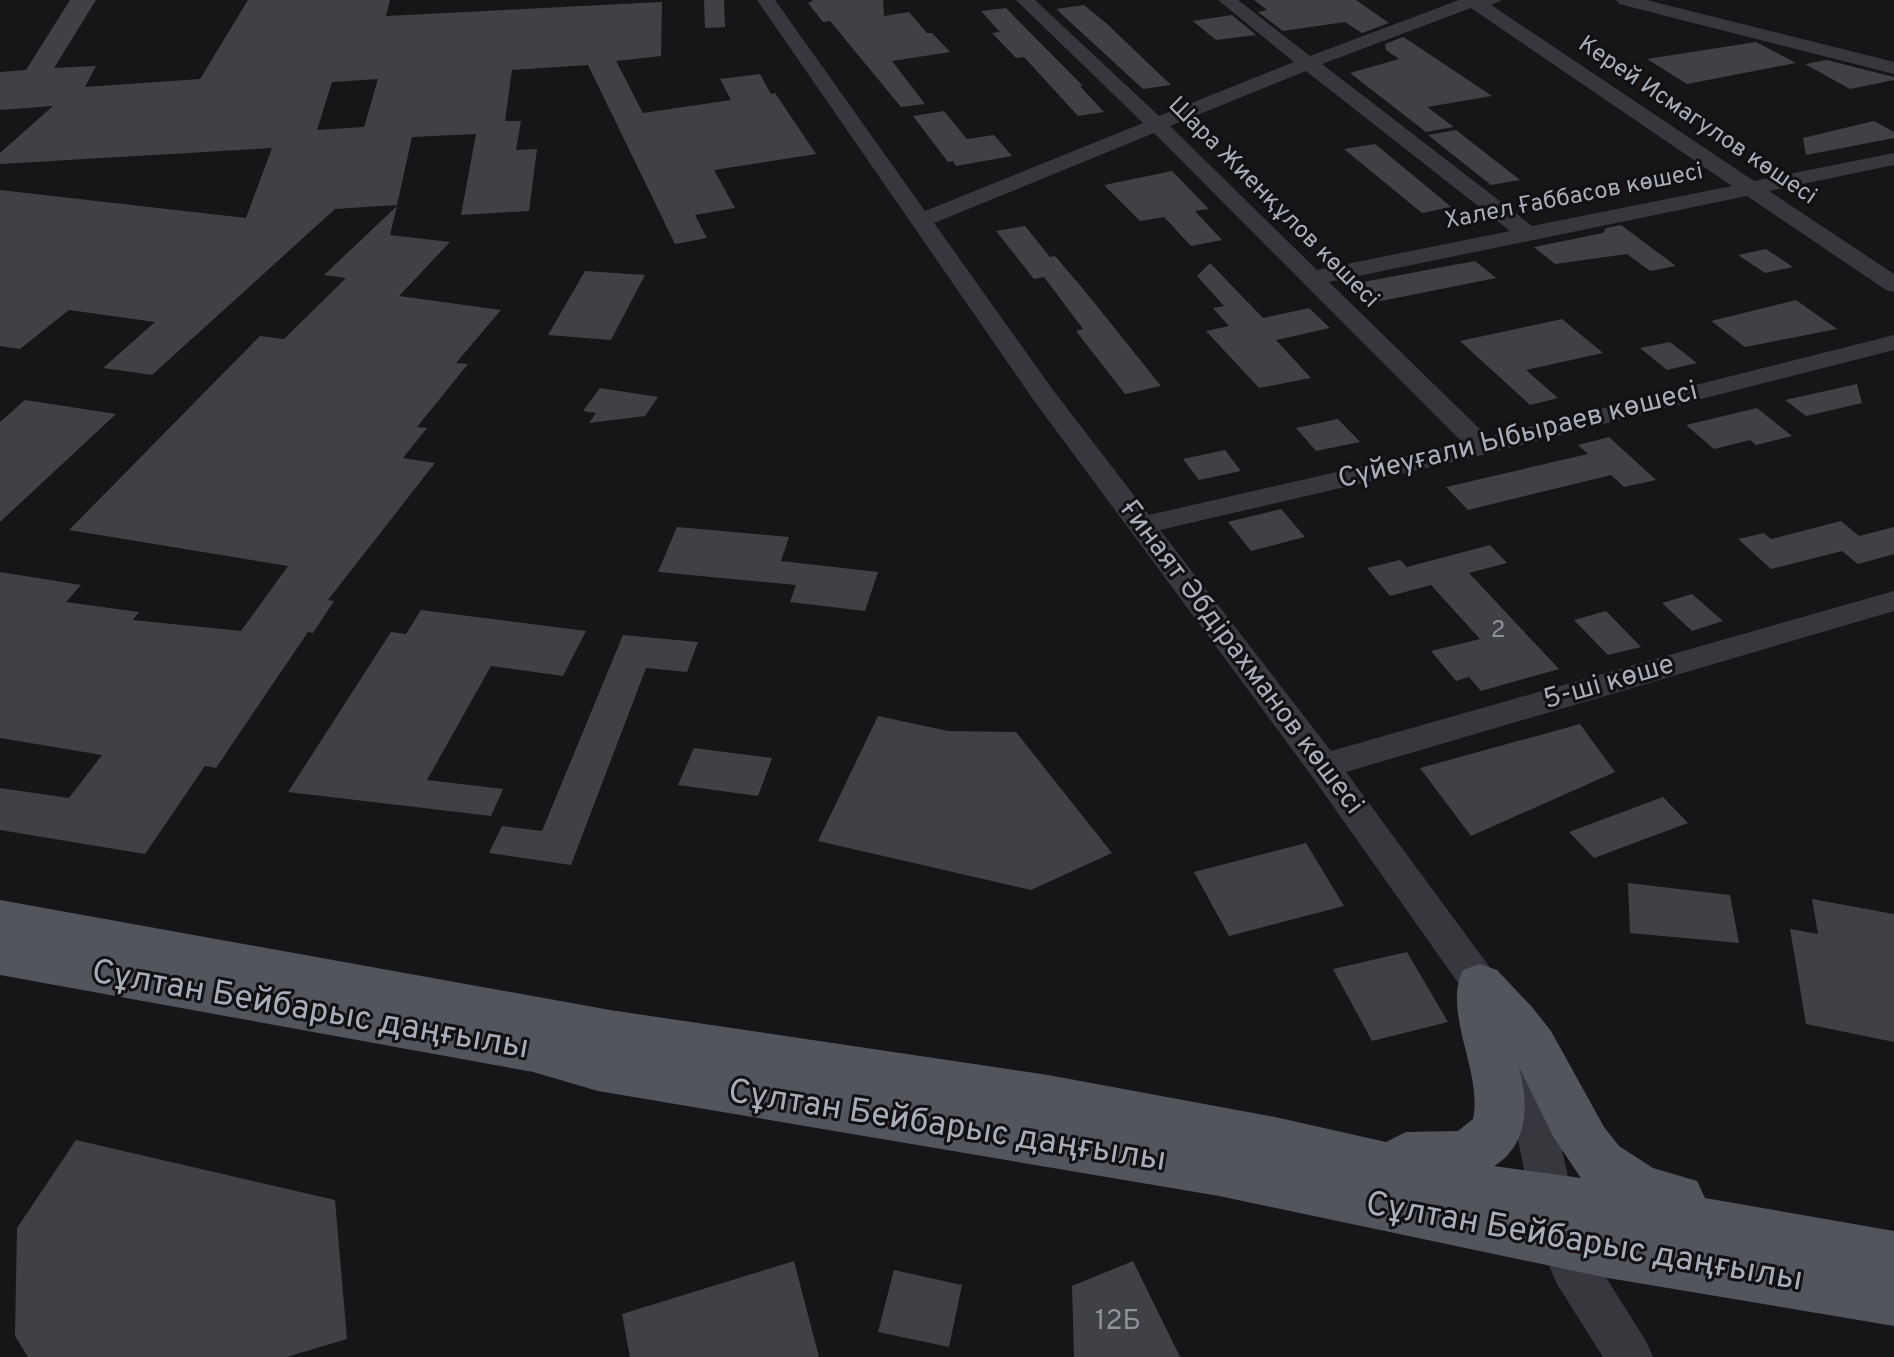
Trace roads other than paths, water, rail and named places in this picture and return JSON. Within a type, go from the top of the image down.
[{"type":"main road","name":"Сұлтан Бейбарыс даңғылы","points":[[0,919],[610,1031],[1048,1098],[1317,1151],[1485,1189],[1557,1221],[1894,1299]]},
{"type":"main road","name":"Сұлтан Бейбарыс даңғылы","points":[[0,956],[533,1051],[598,1069],[1219,1172],[1557,1221],[1837,1247],[1894,1257]]},
{"type":"main road","points":[[1317,1151],[1441,1158],[1470,1153],[1487,1142],[1495,1131],[1500,1094],[1491,1061],[1480,984]]},
{"type":"main road","points":[[1480,984],[1532,1043],[1585,1147],[1614,1176],[1655,1196],[1762,1213],[1803,1227],[1837,1247]]},
{"type":"street","name":"Ғинаят Әбдірахманов көшесі","points":[[766,0],[1044,396],[1323,766],[1480,984],[1525,1076],[1557,1221],[1573,1269],[1630,1357]]},
{"type":"street","name":"Шара Жиенқұлов көшесі","points":[[1025,0],[1158,126],[1482,447]]},
{"type":"street","points":[[1227,0],[1527,233]]},
{"type":"street","points":[[920,221],[1308,63],[1479,0]]},
{"type":"street","name":"Керей Исмагулов көшесі","points":[[1479,0],[1894,285]]},
{"type":"street","points":[[1625,0],[1894,68]]},
{"type":"street","name":"Халел Ғаббасов көшесі","points":[[1312,278],[1894,159]]},
{"type":"street","name":"Сүйеуғали Ыбыраев көшесi","points":[[1142,525],[1482,447],[1894,342]]},
{"type":"street","name":"5-шi көше","points":[[1323,766],[1894,601]]}]
